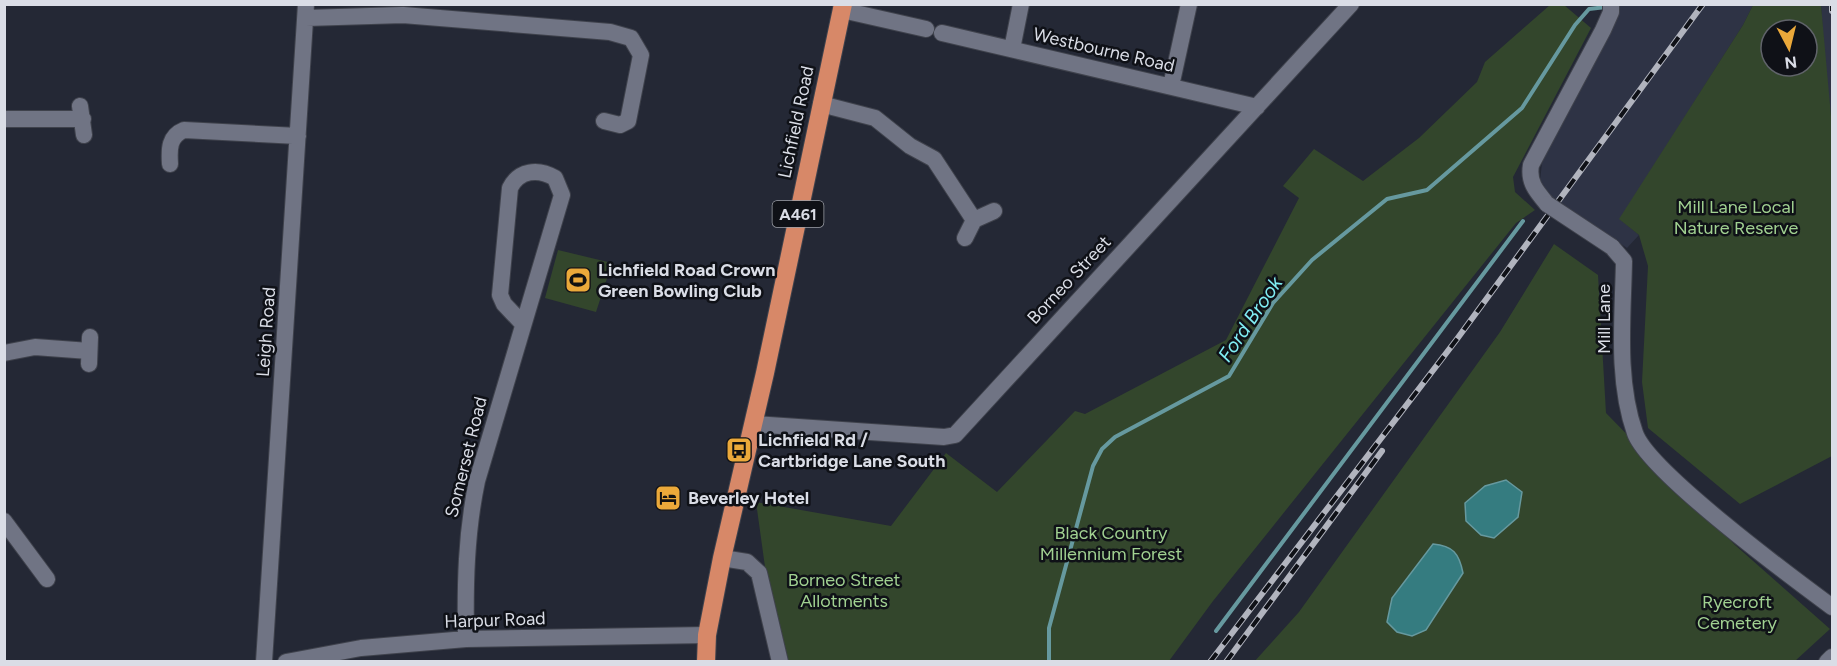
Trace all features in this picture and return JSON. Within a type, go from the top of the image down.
[{"type":"highway","name":"Lichfield Road","points":[[706,662],[707,635],[722,558],[842,7]]},
{"type":"highway","name":"Lichfield Road","points":[[696,662],[707,635]]},
{"type":"street","points":[[1012,49],[1022,4]]},
{"type":"street","points":[[1171,86],[1189,4]]},
{"type":"street","name":"Borneo Street","points":[[753,424],[944,438],[955,435],[1351,4]]},
{"type":"street","name":"Westbourne Road","points":[[842,7],[1257,107]]},
{"type":"street","name":"Mill Lane","points":[[1611,8],[1531,165],[1530,180],[1534,190],[1546,204],[1612,247],[1624,261],[1624,383],[1635,434],[1641,446],[1698,500],[1774,563],[1833,607]]},
{"type":"street","points":[[306,11],[403,15],[610,32],[631,38],[641,55],[628,121],[620,125],[604,121]]},
{"type":"street","name":"Leigh Road","points":[[264,662],[306,11]]},
{"type":"street","points":[[821,104],[875,118],[910,146],[934,159],[974,220]]},
{"type":"street","points":[[4,120],[82,120]]},
{"type":"street","points":[[173,161],[172,139],[176,133],[184,130],[298,136]]},
{"type":"street","name":"Somerset Road","points":[[466,639],[465,570],[470,515],[523,324],[562,195],[555,178],[549,174],[523,172],[517,176],[510,188],[500,295],[504,304],[523,324]]},
{"type":"street","points":[[965,238],[974,220],[994,211]]},
{"type":"street","points":[[4,353],[35,347],[89,351]]},
{"type":"street","points":[[4,521],[47,579]]},
{"type":"street","points":[[722,558],[747,562],[759,573],[780,662]]},
{"type":"street","name":"Harpur Road","points":[[286,662],[361,648],[466,639],[707,635]]},
{"type":"street","points":[[1827,662],[1833,657]]},
{"type":"shaded area","points":[[1617,5],[1753,5],[1743,25],[1620,219],[1639,235],[1627,248],[1551,197],[1540,181],[1542,163]]},
{"type":"shaded area","points":[[1821,5],[1832,5],[1832,127],[1825,62]]},
{"type":"shaded area","points":[[1506,480],[1522,492],[1518,517],[1494,538],[1481,535],[1466,521],[1465,503],[1485,486]]},
{"type":"shaded area","points":[[1433,544],[1446,547],[1454,552],[1463,573],[1426,630],[1412,636],[1397,632],[1387,622],[1392,598]]},
{"type":"green space","name":"Black Country Millennium Forest","points":[[1550,5],[1564,5],[1591,28],[1513,177],[1515,192],[1535,210],[1516,223],[1213,601],[1169,661],[786,661],[766,574],[756,502],[891,526],[946,453],[997,492],[1075,411],[1085,414],[1226,340],[1299,198],[1283,186],[1314,149],[1363,181],[1419,138],[1477,82],[1485,62]]},
{"type":"green space","name":"Mill Lane Local Nature Reserve","points":[[1753,5],[1821,5],[1832,127],[1832,456],[1740,504],[1648,428],[1642,382],[1648,266],[1639,235],[1619,219],[1743,25]]},
{"type":"green space","name":"Ryecroft Cemetery","points":[[1554,244],[1598,275],[1606,413],[1735,545],[1830,629],[1795,661],[1254,662],[1299,612],[1500,332]]},
{"type":"green space","name":"Lichfield Road Crown Green Bowling Club","points":[[558,250],[612,263],[596,312],[545,298]]},
{"type":"waterway","name":"Ford Brook","points":[[1049,662],[1049,628],[1093,466],[1102,449],[1115,437],[1229,376],[1273,303],[1312,260],[1387,199],[1427,190],[1522,108],[1575,25],[1589,9],[1606,7]]},
{"type":"waterway","points":[[1216,631],[1523,221]]},
{"type":"railway","points":[[1210,662],[1457,339],[1703,4]]},
{"type":"railway","points":[[1832,4],[1832,11]]},
{"type":"railway","points":[[1226,662],[1382,451]]},
{"type":"place","name":"Lichfield Road Crown Green Bowling Club","points":[[578,280]]},
{"type":"place","name":"Lichfield Rd / Cartbridge Lane South","points":[[739,450]]},
{"type":"place","name":"Beverley Hotel","points":[[668,498]]},
{"type":"park label","name":"Borneo Street Allotments","points":[[844,590]]}]
